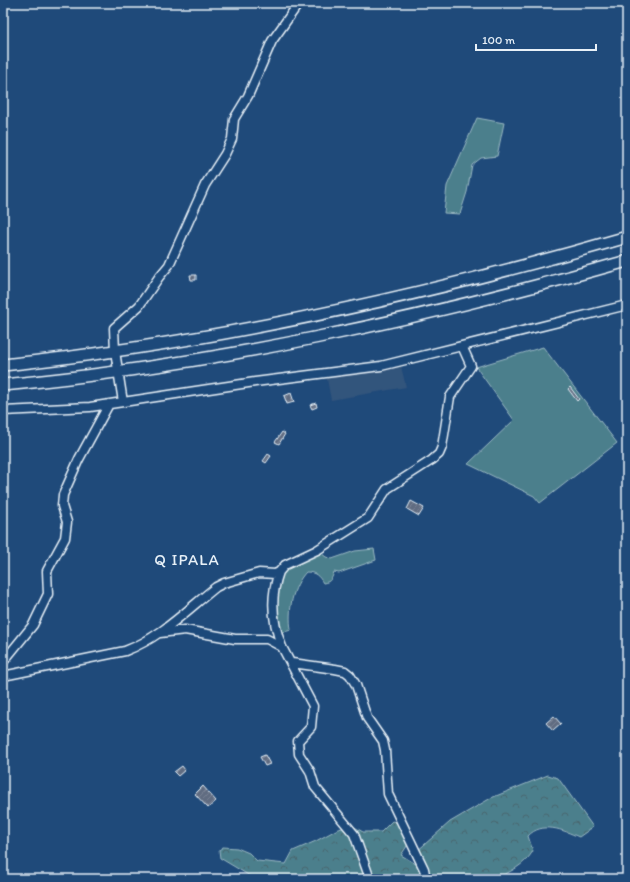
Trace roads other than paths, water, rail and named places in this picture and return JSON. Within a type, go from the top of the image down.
[{"type":"highway","points":[[3,364],[115,350],[241,330],[392,299],[524,267],[627,237]]},
{"type":"highway","points":[[3,385],[119,372],[256,350],[390,322],[513,293],[627,261]]},
{"type":"street","points":[[123,402],[115,350],[114,328],[138,306],[169,265],[205,185],[225,154],[232,140],[234,119],[248,96],[272,41],[299,3]]},
{"type":"street","points":[[3,411],[90,407],[255,382],[381,366],[627,305]]},
{"type":"street","points":[[370,879],[354,834],[315,787],[310,771],[299,754],[298,742],[311,727],[313,706],[282,647],[274,620],[275,585],[279,572],[285,565],[317,550],[368,518],[387,489],[432,460],[438,454],[442,447],[450,397],[471,366],[462,346]]},
{"type":"street","points":[[3,662],[33,625],[48,594],[47,571],[65,538],[67,522],[62,506],[63,495],[79,459],[109,404]]},
{"type":"street","points":[[3,676],[125,651],[138,646],[160,633],[220,585],[259,573],[275,574],[279,572]]},
{"type":"street","points":[[160,633],[185,630],[235,639],[267,639],[282,647]]},
{"type":"street","points":[[292,664],[335,669],[345,671],[350,675],[356,685],[368,718],[383,741],[388,794],[424,869],[426,879]]},
{"type":"district","name":"Q IPALA","points":[[187,559]]}]
